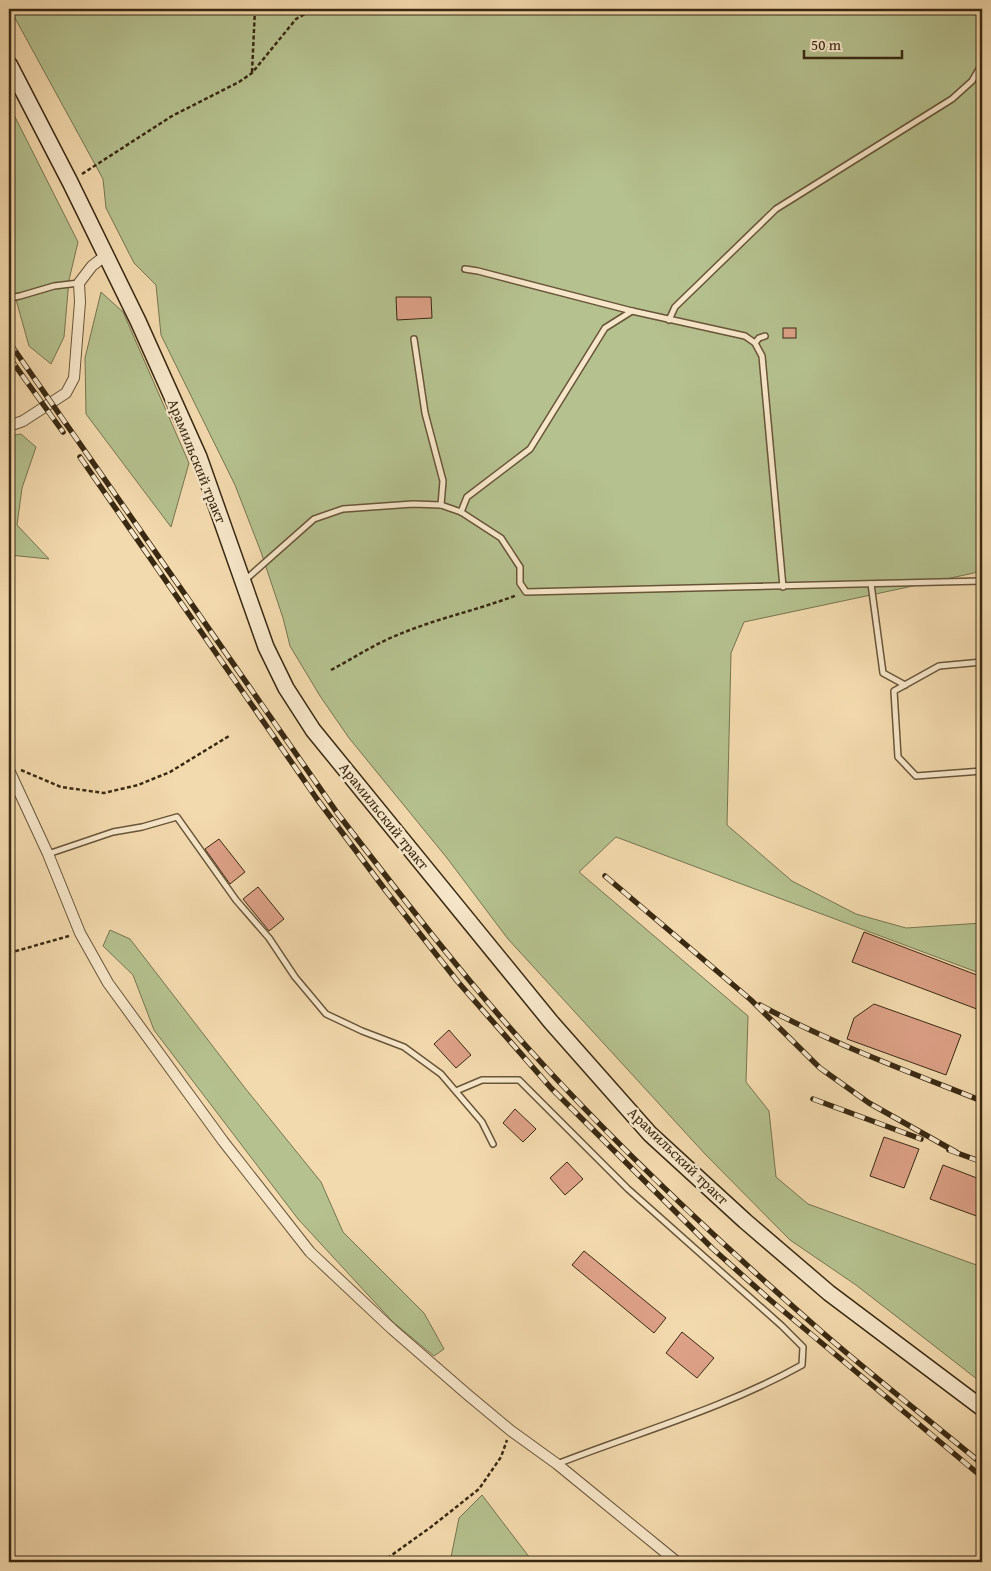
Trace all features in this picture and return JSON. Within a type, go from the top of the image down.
[{"type":"main road","name":"Арамильский тракт","points":[[9,64],[70,182],[149,346],[199,457],[242,582],[270,655],[286,688],[313,730],[551,1022],[650,1134],[745,1221],[829,1292],[982,1408]]},
{"type":"street","points":[[9,426],[23,421],[66,393],[74,378],[80,282],[92,266],[106,255]]},
{"type":"street","points":[[12,767],[80,933],[108,983],[222,1141],[310,1252],[392,1329],[510,1430],[557,1464],[677,1562]]},
{"type":"lane","points":[[669,320],[675,307],[776,209],[952,99],[972,81],[982,64]]},
{"type":"lane","points":[[465,270],[478,271],[632,311],[745,336],[755,343],[762,356],[783,587]]},
{"type":"lane","points":[[9,298],[54,286],[80,282]]},
{"type":"lane","points":[[461,512],[467,497],[530,449],[606,328],[632,311]]},
{"type":"lane","points":[[755,343],[759,338],[765,336]]},
{"type":"lane","points":[[414,339],[426,413],[443,481],[441,505]]},
{"type":"lane","points":[[242,582],[314,519],[343,509],[412,504],[441,505],[461,512],[501,538],[520,567],[520,583],[526,592],[982,581]]},
{"type":"lane","points":[[871,584],[883,673],[905,684]]},
{"type":"lane","points":[[982,662],[938,666],[894,691],[898,757],[916,776],[982,771]]},
{"type":"lane","points":[[48,854],[113,832],[142,827],[177,817],[236,900],[268,938],[295,977],[326,1014],[362,1031],[404,1047],[441,1074],[482,1122],[493,1144]]},
{"type":"lane","points":[[456,1091],[482,1080],[519,1080],[628,1188],[803,1347],[802,1365],[772,1382],[662,1426],[610,1443],[557,1464]]},
{"type":"path","points":[[252,73],[255,9]]},
{"type":"path","points":[[70,182],[172,116],[239,82],[252,73],[296,19],[314,9]]},
{"type":"path","points":[[331,670],[398,634],[442,618],[483,608],[526,592]]},
{"type":"path","points":[[12,767],[61,787],[104,793],[138,785],[170,772],[229,736]]},
{"type":"path","points":[[9,953],[80,933]]},
{"type":"path","points":[[382,1562],[431,1527],[479,1488],[500,1457],[510,1430]]},
{"type":"green space","points":[[10,9],[982,9],[982,568],[974,573],[744,622],[731,653],[727,825],[792,881],[856,914],[906,928],[982,923],[982,974],[616,837],[579,872],[748,1016],[746,1082],[769,1111],[776,1177],[808,1204],[982,1267],[982,1383],[856,1285],[790,1240],[705,1154],[508,939],[447,858],[349,738],[320,696],[290,646],[283,618],[261,552],[235,485],[161,335],[156,285],[134,263],[106,208],[103,179]]},
{"type":"green space","points":[[9,105],[78,242],[69,280],[64,337],[51,364],[29,346],[15,296],[9,287]]},
{"type":"green space","points":[[101,292],[123,312],[189,463],[171,527],[86,414],[85,358]]},
{"type":"green space","points":[[21,434],[36,447],[22,488],[17,525],[49,559],[9,555],[9,436]]},
{"type":"green space","points":[[110,930],[130,939],[245,1088],[321,1182],[343,1232],[424,1313],[444,1349],[434,1356],[393,1322],[298,1219],[154,1030],[133,975],[103,946]]},
{"type":"green space","points":[[482,1495],[533,1562],[450,1562],[459,1518]]},
{"type":"building","points":[[396,297],[431,297],[432,318],[397,320]]},
{"type":"building","points":[[783,328],[796,328],[796,338],[783,338]]},
{"type":"building","points":[[219,839],[245,872],[230,884],[205,849]]},
{"type":"building","points":[[258,887],[284,919],[269,931],[243,899]]},
{"type":"building","points":[[864,932],[982,977],[982,1011],[852,962]]},
{"type":"building","points":[[874,1004],[961,1035],[946,1075],[847,1039],[854,1018]]},
{"type":"building","points":[[449,1030],[471,1055],[456,1068],[434,1044]]},
{"type":"building","points":[[515,1109],[536,1129],[523,1142],[503,1123]]},
{"type":"building","points":[[884,1137],[919,1149],[904,1188],[870,1176]]},
{"type":"building","points":[[567,1162],[583,1179],[565,1195],[550,1178]]},
{"type":"building","points":[[943,1165],[982,1180],[982,1218],[930,1199]]},
{"type":"building","points":[[584,1251],[666,1318],[654,1333],[572,1265]]},
{"type":"building","points":[[682,1332],[714,1358],[697,1378],[666,1353]]},
{"type":"railway","points":[[9,342],[338,814],[430,932],[502,1019],[562,1085],[633,1158],[707,1229],[822,1332],[982,1464]]},
{"type":"railway","points":[[9,357],[63,432]]},
{"type":"railway","points":[[80,457],[317,799],[458,982],[551,1088],[713,1249],[769,1299],[982,1477]]},
{"type":"railway","points":[[605,876],[751,1000],[820,1068],[869,1103],[956,1152]]},
{"type":"railway","points":[[760,1005],[842,1044],[982,1101]]},
{"type":"railway","points":[[813,1099],[921,1139]]},
{"type":"railway","points":[[949,1150],[982,1162]]}]
